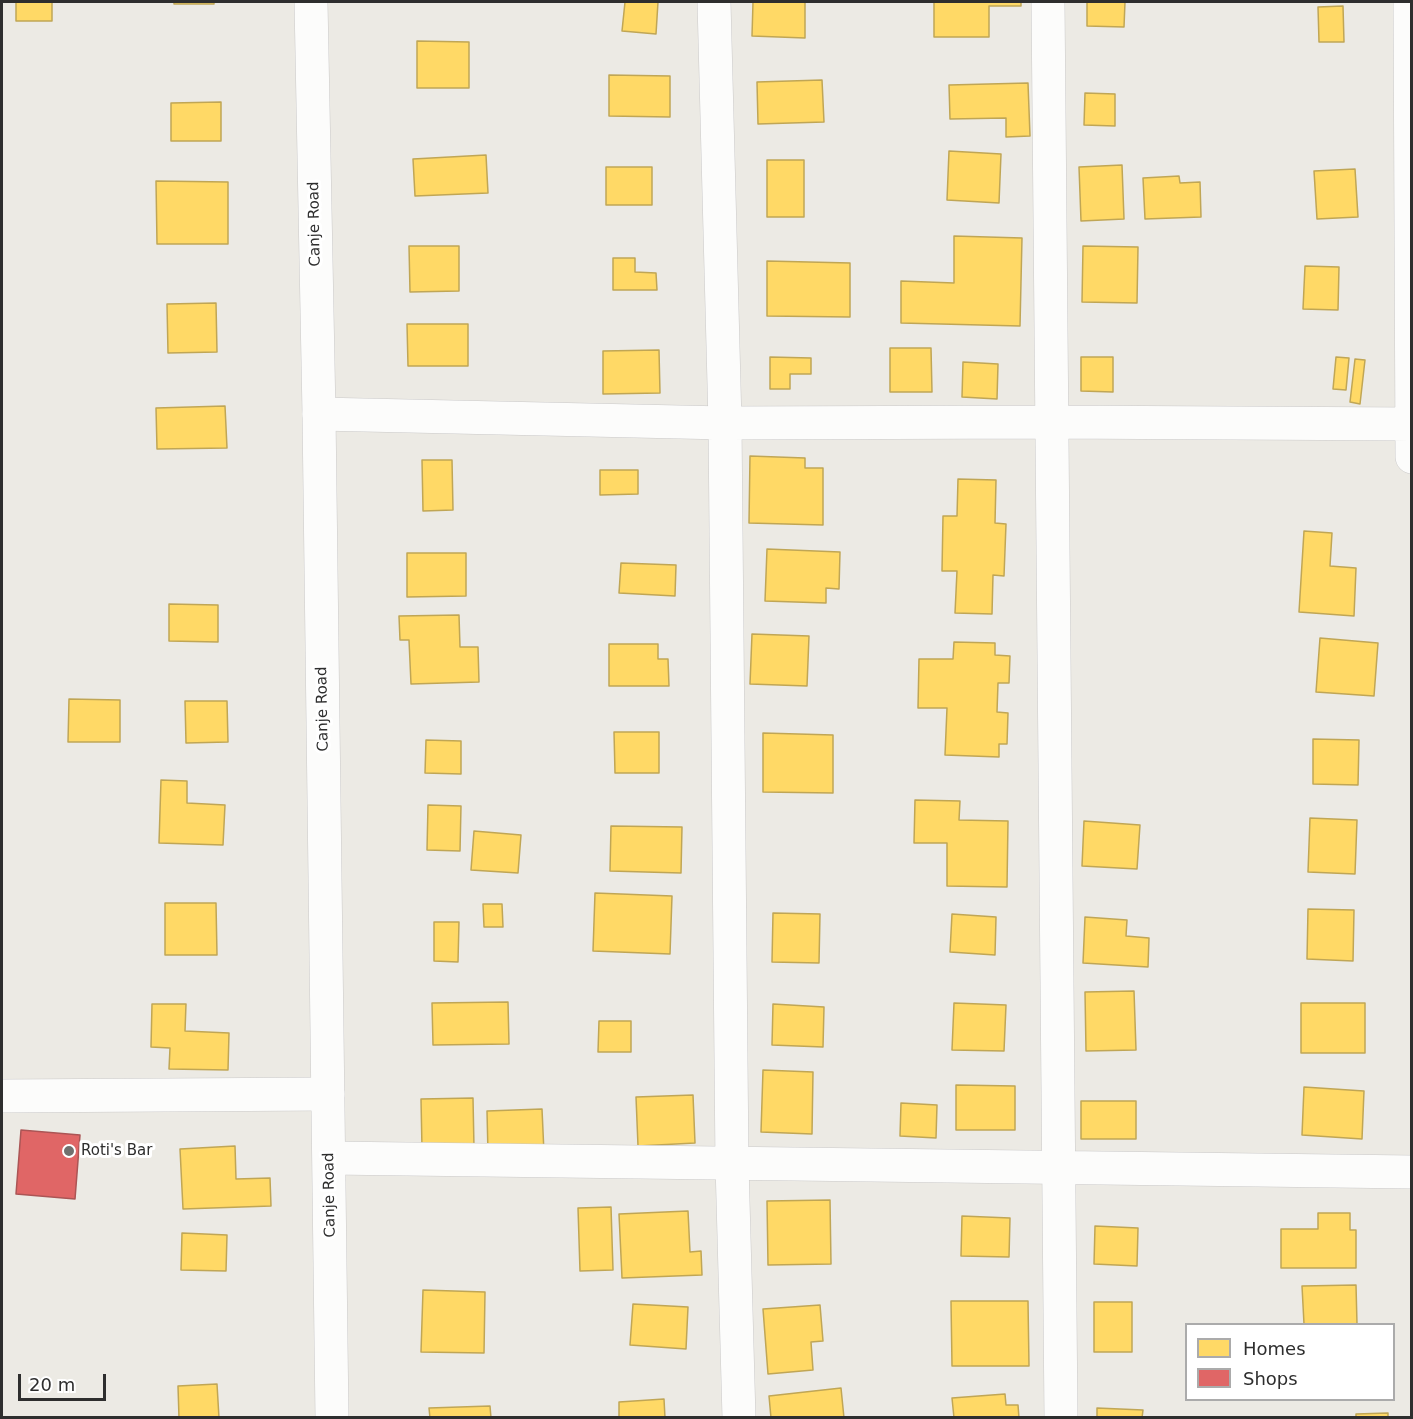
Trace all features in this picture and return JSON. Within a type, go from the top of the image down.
[{"type":"street","name":"Canje Road","points":[[311,2],[319,414],[332,1418]]},
{"type":"street","points":[[714,2],[725,423],[732,1164],[739,1418]]},
{"type":"street","points":[[1048,2],[1061,1418]]},
{"type":"street","points":[[1410,2],[1412,457]]},
{"type":"street","points":[[319,414],[725,423],[1411,424]]},
{"type":"street","points":[[2,1096],[328,1094]]},
{"type":"street","points":[[330,1158],[1412,1172]]},
{"type":"building: Homes","points":[[16,2],[52,2],[52,21],[16,21]]},
{"type":"building: Homes","points":[[174,2],[214,2],[214,4],[174,4]]},
{"type":"building: Homes","points":[[625,2],[658,2],[656,34],[622,31]]},
{"type":"building: Homes","points":[[753,2],[805,2],[805,38],[752,36]]},
{"type":"building: Homes","points":[[934,2],[1021,2],[1021,6],[989,6],[989,37],[934,37]]},
{"type":"building: Homes","points":[[1087,2],[1125,2],[1124,27],[1087,26]]},
{"type":"building: Homes","points":[[1343,6],[1344,42],[1319,42],[1318,7]]},
{"type":"building: Homes","points":[[417,41],[469,42],[469,88],[417,88]]},
{"type":"building: Homes","points":[[609,75],[670,76],[670,117],[609,116]]},
{"type":"building: Homes","points":[[822,80],[824,122],[758,124],[757,82]]},
{"type":"building: Homes","points":[[1028,83],[1030,136],[1006,137],[1006,118],[950,119],[949,85]]},
{"type":"building: Homes","points":[[1085,93],[1115,94],[1115,126],[1084,125]]},
{"type":"building: Homes","points":[[221,102],[221,141],[171,141],[171,103]]},
{"type":"building: Homes","points":[[949,151],[1001,154],[999,203],[947,200]]},
{"type":"building: Homes","points":[[486,155],[488,193],[415,196],[413,159]]},
{"type":"building: Homes","points":[[767,160],[804,160],[804,217],[767,217]]},
{"type":"building: Homes","points":[[1122,165],[1124,219],[1081,221],[1079,167]]},
{"type":"building: Homes","points":[[606,167],[652,167],[652,205],[606,205]]},
{"type":"building: Homes","points":[[1355,169],[1358,217],[1317,219],[1314,171]]},
{"type":"building: Homes","points":[[1179,176],[1180,183],[1200,182],[1201,217],[1145,219],[1143,178]]},
{"type":"building: Homes","points":[[156,181],[228,182],[228,244],[157,244]]},
{"type":"building: Homes","points":[[954,236],[1022,238],[1020,326],[901,323],[901,281],[954,283]]},
{"type":"building: Homes","points":[[409,246],[459,246],[459,291],[410,292]]},
{"type":"building: Homes","points":[[1083,246],[1138,247],[1137,303],[1082,302]]},
{"type":"building: Homes","points":[[613,258],[635,258],[635,272],[656,273],[657,290],[613,290]]},
{"type":"building: Homes","points":[[767,261],[850,263],[850,317],[767,316]]},
{"type":"building: Homes","points":[[1305,266],[1339,267],[1338,310],[1303,309]]},
{"type":"building: Homes","points":[[216,303],[217,352],[168,353],[167,304]]},
{"type":"building: Homes","points":[[407,324],[468,324],[468,366],[408,366]]},
{"type":"building: Homes","points":[[890,348],[931,348],[932,392],[890,392]]},
{"type":"building: Homes","points":[[659,350],[660,393],[603,394],[603,351]]},
{"type":"building: Homes","points":[[770,357],[811,358],[811,374],[790,374],[790,389],[770,389]]},
{"type":"building: Homes","points":[[1081,357],[1113,357],[1113,392],[1081,391]]},
{"type":"building: Homes","points":[[1336,357],[1349,358],[1346,390],[1333,389]]},
{"type":"building: Homes","points":[[1355,359],[1365,360],[1360,404],[1350,402]]},
{"type":"building: Homes","points":[[963,362],[998,364],[997,399],[962,397]]},
{"type":"building: Homes","points":[[225,406],[227,448],[157,449],[156,408]]},
{"type":"building: Homes","points":[[750,456],[805,458],[805,468],[823,468],[823,525],[749,523]]},
{"type":"building: Homes","points":[[422,460],[452,460],[453,510],[423,511]]},
{"type":"building: Homes","points":[[600,470],[638,470],[638,494],[600,495]]},
{"type":"building: Homes","points":[[958,479],[996,480],[995,523],[1006,524],[1004,576],[993,575],[992,614],[955,613],[957,571],[942,571],[943,516],[957,516]]},
{"type":"building: Homes","points":[[1304,531],[1332,533],[1330,566],[1356,568],[1354,616],[1299,612]]},
{"type":"building: Homes","points":[[767,549],[840,552],[839,589],[826,588],[826,603],[765,601]]},
{"type":"building: Homes","points":[[407,553],[466,553],[466,596],[407,597]]},
{"type":"building: Homes","points":[[621,563],[676,565],[675,596],[619,593]]},
{"type":"building: Homes","points":[[169,604],[218,605],[218,642],[169,641]]},
{"type":"building: Homes","points":[[459,615],[460,647],[478,647],[479,682],[411,684],[409,640],[400,640],[399,616]]},
{"type":"building: Homes","points":[[752,634],[809,636],[807,686],[750,684]]},
{"type":"building: Homes","points":[[1320,638],[1378,643],[1374,696],[1316,692]]},
{"type":"building: Homes","points":[[954,642],[995,643],[995,655],[1010,656],[1009,683],[998,683],[997,712],[1008,713],[1007,744],[999,744],[999,757],[945,755],[947,708],[918,708],[919,659],[953,659]]},
{"type":"building: Homes","points":[[609,644],[658,644],[658,659],[668,659],[669,686],[609,686]]},
{"type":"building: Homes","points":[[69,699],[120,700],[120,742],[68,742]]},
{"type":"building: Homes","points":[[185,701],[227,701],[228,742],[186,743]]},
{"type":"building: Homes","points":[[614,732],[659,732],[659,773],[615,773]]},
{"type":"building: Homes","points":[[763,733],[833,735],[833,793],[763,792]]},
{"type":"building: Homes","points":[[1313,739],[1359,740],[1358,785],[1313,784]]},
{"type":"building: Homes","points":[[426,740],[461,741],[461,774],[425,773]]},
{"type":"building: Homes","points":[[161,780],[187,781],[187,803],[225,805],[223,845],[159,843]]},
{"type":"building: Homes","points":[[915,800],[960,801],[959,820],[1008,821],[1007,887],[947,886],[947,843],[914,843]]},
{"type":"building: Homes","points":[[428,805],[461,806],[460,851],[427,850]]},
{"type":"building: Homes","points":[[1310,818],[1357,820],[1355,874],[1308,872]]},
{"type":"building: Homes","points":[[1084,821],[1140,825],[1137,869],[1082,866]]},
{"type":"building: Homes","points":[[611,826],[682,827],[681,873],[610,871]]},
{"type":"building: Homes","points":[[474,831],[521,835],[518,873],[471,870]]},
{"type":"building: Homes","points":[[595,893],[672,896],[670,954],[593,951]]},
{"type":"building: Homes","points":[[165,903],[216,903],[217,955],[165,955]]},
{"type":"building: Homes","points":[[483,904],[502,904],[503,927],[484,927]]},
{"type":"building: Homes","points":[[1308,909],[1354,910],[1353,961],[1307,959]]},
{"type":"building: Homes","points":[[773,913],[820,914],[819,963],[772,962]]},
{"type":"building: Homes","points":[[952,914],[996,917],[995,955],[950,952]]},
{"type":"building: Homes","points":[[1085,917],[1127,920],[1126,936],[1149,938],[1148,967],[1083,963]]},
{"type":"building: Homes","points":[[434,922],[459,922],[458,962],[434,961]]},
{"type":"building: Homes","points":[[1134,991],[1136,1050],[1086,1051],[1085,992]]},
{"type":"building: Homes","points":[[508,1002],[509,1044],[433,1045],[432,1003]]},
{"type":"building: Homes","points":[[954,1003],[1006,1005],[1004,1051],[952,1050]]},
{"type":"building: Homes","points":[[1301,1003],[1365,1003],[1365,1053],[1301,1053]]},
{"type":"building: Homes","points":[[152,1004],[186,1004],[185,1031],[229,1033],[228,1070],[169,1069],[170,1048],[151,1047]]},
{"type":"building: Homes","points":[[773,1004],[824,1007],[823,1047],[772,1045]]},
{"type":"building: Homes","points":[[599,1021],[631,1021],[631,1052],[598,1052]]},
{"type":"building: Homes","points":[[763,1070],[813,1072],[812,1134],[761,1132]]},
{"type":"building: Homes","points":[[956,1085],[1015,1086],[1015,1130],[956,1130]]},
{"type":"building: Homes","points":[[1304,1087],[1364,1091],[1362,1139],[1302,1135]]},
{"type":"building: Homes","points":[[693,1095],[695,1143],[638,1146],[636,1097]]},
{"type":"building: Homes","points":[[473,1098],[474,1148],[422,1149],[421,1099]]},
{"type":"building: Homes","points":[[1081,1101],[1136,1101],[1136,1139],[1081,1139]]},
{"type":"building: Homes","points":[[901,1103],[937,1105],[936,1138],[900,1136]]},
{"type":"building: Homes","points":[[542,1109],[544,1153],[488,1154],[487,1111]]},
{"type":"building: Homes","points":[[235,1146],[236,1179],[270,1178],[271,1206],[183,1209],[180,1149]]},
{"type":"building: Homes","points":[[830,1200],[831,1264],[768,1265],[767,1201]]},
{"type":"building: Homes","points":[[611,1207],[613,1270],[580,1271],[578,1208]]},
{"type":"building: Homes","points":[[688,1211],[690,1252],[701,1251],[702,1275],[622,1278],[619,1214]]},
{"type":"building: Homes","points":[[1318,1213],[1350,1213],[1350,1230],[1356,1230],[1356,1268],[1281,1268],[1281,1229],[1318,1229]]},
{"type":"building: Homes","points":[[962,1216],[1010,1218],[1009,1257],[961,1256]]},
{"type":"building: Homes","points":[[1095,1226],[1138,1228],[1137,1266],[1094,1264]]},
{"type":"building: Homes","points":[[182,1233],[227,1235],[226,1271],[181,1270]]},
{"type":"building: Homes","points":[[1356,1285],[1357,1323],[1304,1323],[1302,1286]]},
{"type":"building: Homes","points":[[423,1290],[485,1292],[484,1353],[421,1352]]},
{"type":"building: Homes","points":[[951,1301],[1028,1301],[1029,1366],[952,1366]]},
{"type":"building: Homes","points":[[1094,1302],[1132,1302],[1132,1352],[1094,1352]]},
{"type":"building: Homes","points":[[633,1304],[688,1307],[686,1349],[630,1345]]},
{"type":"building: Homes","points":[[820,1305],[823,1341],[811,1342],[813,1370],[768,1374],[763,1309]]},
{"type":"building: Homes","points":[[217,1384],[219,1418],[179,1418],[178,1386]]},
{"type":"building: Homes","points":[[841,1388],[844,1418],[771,1418],[769,1396]]},
{"type":"building: Homes","points":[[1005,1394],[1006,1405],[1018,1405],[1019,1418],[954,1418],[952,1398]]},
{"type":"building: Homes","points":[[664,1399],[665,1418],[619,1418],[619,1402]]},
{"type":"building: Homes","points":[[490,1406],[491,1418],[430,1418],[429,1408]]},
{"type":"building: Homes","points":[[1097,1408],[1143,1410],[1142,1418],[1097,1418]]},
{"type":"building: Homes","points":[[1388,1413],[1388,1418],[1356,1418],[1356,1414]]},
{"type":"building: Shops","points":[[21,1130],[80,1135],[75,1199],[16,1194]]},
{"type":"place","name":"Roti's Bar","points":[[69,1151]]}]
